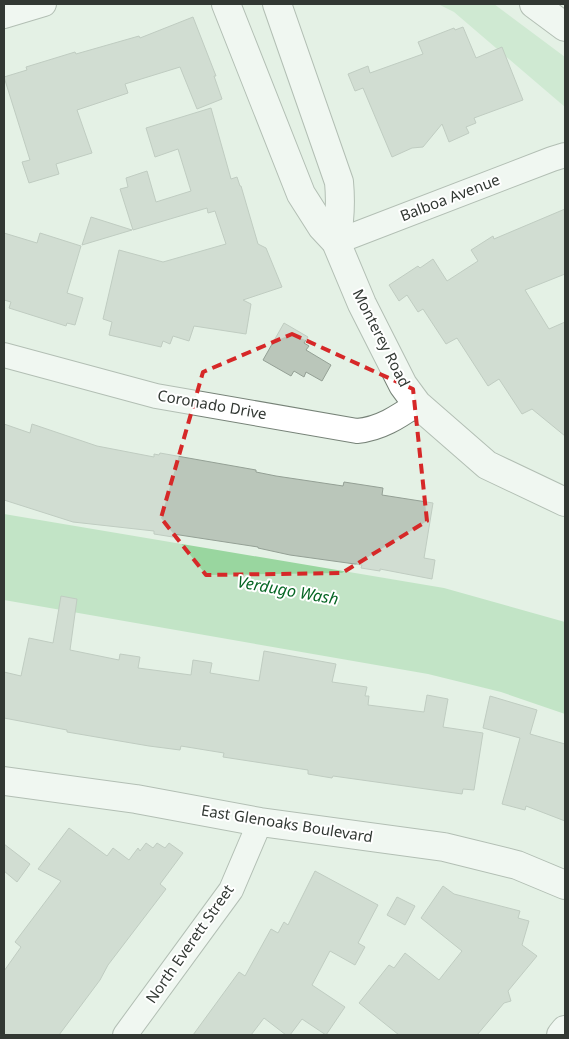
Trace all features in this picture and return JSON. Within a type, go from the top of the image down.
[{"type":"main road","name":"Monterey Road","points":[[226,4],[301,194],[322,226],[336,242],[366,312],[399,378],[417,404],[487,465],[565,502]]},
{"type":"main road","points":[[277,4],[339,182],[341,203],[336,242]]},
{"type":"main road","points":[[534,4],[565,28]]},
{"type":"main road","name":"East Glenoaks Boulevard","points":[[4,781],[136,799],[260,822],[444,847],[517,865],[565,885]]},
{"type":"main road","points":[[561,1035],[565,1030]]},
{"type":"street","points":[[4,16],[44,4]]},
{"type":"street","name":"Balboa Avenue","points":[[336,242],[552,158],[565,155]]},
{"type":"street","name":"Coronado Drive","points":[[4,355],[156,396],[357,431],[369,430],[384,424],[417,404]]},
{"type":"street","name":"North Everett Street","points":[[125,1035],[231,890],[260,822]]},
{"type":"highlighted area","points":[[292,334],[413,389],[427,521],[342,573],[206,575],[161,518],[203,372]]},
{"type":"shaded area","points":[[438,4],[494,4],[565,57],[565,107],[454,12]]},
{"type":"water","name":"Verdugo Wash","points":[[4,514],[444,588],[565,622],[565,714],[501,692],[428,674],[4,600]]},
{"type":"building","points":[[193,17],[216,76],[214,76],[222,99],[197,109],[180,67],[125,84],[128,93],[77,110],[92,153],[56,164],[59,174],[29,183],[22,162],[30,160],[4,77],[27,70],[26,67],[75,52],[76,54],[139,36],[140,38]]},
{"type":"building","points":[[463,27],[476,58],[502,47],[523,100],[474,118],[476,123],[466,127],[469,133],[449,142],[442,124],[423,147],[412,148],[392,157],[363,88],[355,91],[348,74],[368,66],[370,73],[423,54],[418,42],[454,28],[455,30]]},
{"type":"building","points":[[211,108],[231,179],[237,177],[258,244],[266,248],[282,287],[243,300],[251,304],[246,334],[194,326],[189,341],[173,336],[170,344],[163,341],[161,347],[109,335],[112,322],[103,319],[119,250],[163,262],[226,244],[215,211],[208,213],[207,208],[133,230],[120,189],[128,187],[126,178],[147,171],[156,202],[191,191],[178,149],[155,157],[146,128]]},
{"type":"building","points":[[565,209],[565,274],[525,290],[549,329],[565,322],[565,436],[532,409],[522,414],[499,379],[488,386],[457,338],[446,344],[423,309],[418,312],[407,295],[399,301],[389,285],[418,266],[420,268],[433,259],[447,281],[478,261],[471,250],[493,236],[494,239]]},
{"type":"building","points":[[91,217],[132,230],[82,245]]},
{"type":"building","points":[[4,233],[37,243],[40,233],[81,246],[67,293],[83,298],[75,325],[67,323],[66,326],[9,308],[11,302],[4,300]]},
{"type":"building","points":[[284,323],[308,337],[304,343],[309,346],[306,350],[331,365],[322,381],[306,372],[304,377],[294,371],[291,376],[263,360]]},
{"type":"building","points":[[4,424],[30,433],[32,424],[97,446],[154,457],[154,454],[159,455],[160,453],[256,470],[256,472],[276,476],[343,486],[344,482],[383,488],[382,495],[433,503],[424,558],[435,560],[432,579],[380,569],[380,571],[361,568],[362,565],[290,555],[258,547],[173,534],[173,537],[154,534],[154,531],[73,522],[4,500]]},
{"type":"building","points":[[61,596],[77,599],[70,650],[119,660],[120,654],[140,657],[138,668],[191,675],[193,660],[212,663],[210,673],[259,681],[264,651],[336,664],[332,682],[367,687],[365,696],[369,696],[368,705],[424,712],[427,695],[448,699],[443,727],[483,733],[474,790],[463,789],[462,794],[333,776],[332,778],[308,774],[308,770],[223,757],[224,753],[181,746],[180,750],[149,746],[67,732],[67,730],[4,718],[4,672],[21,676],[29,638],[53,643]]},
{"type":"building","points":[[490,696],[537,710],[530,734],[565,744],[565,821],[526,806],[525,810],[502,804],[520,738],[483,728]]},
{"type":"building","points":[[69,828],[107,856],[113,848],[129,860],[138,848],[140,851],[146,843],[153,848],[157,843],[165,848],[169,843],[183,853],[160,884],[166,889],[108,965],[100,980],[59,1035],[4,1035],[4,971],[21,947],[15,942],[61,881],[38,869]]},
{"type":"building","points":[[4,844],[30,864],[17,882],[4,871]]},
{"type":"building","points":[[315,871],[378,905],[358,943],[365,947],[355,965],[330,951],[312,985],[345,1007],[326,1035],[302,1019],[290,1035],[286,1035],[264,1018],[251,1035],[193,1035],[239,972],[245,976],[271,929],[278,933],[284,922],[288,925]]},
{"type":"building","points":[[443,886],[454,894],[520,911],[518,918],[529,921],[522,945],[537,956],[508,991],[511,1001],[504,1003],[477,1035],[399,1035],[359,1003],[389,965],[394,968],[405,953],[439,980],[462,951],[421,918]]},
{"type":"building","points":[[397,897],[415,906],[405,925],[387,915]]}]
